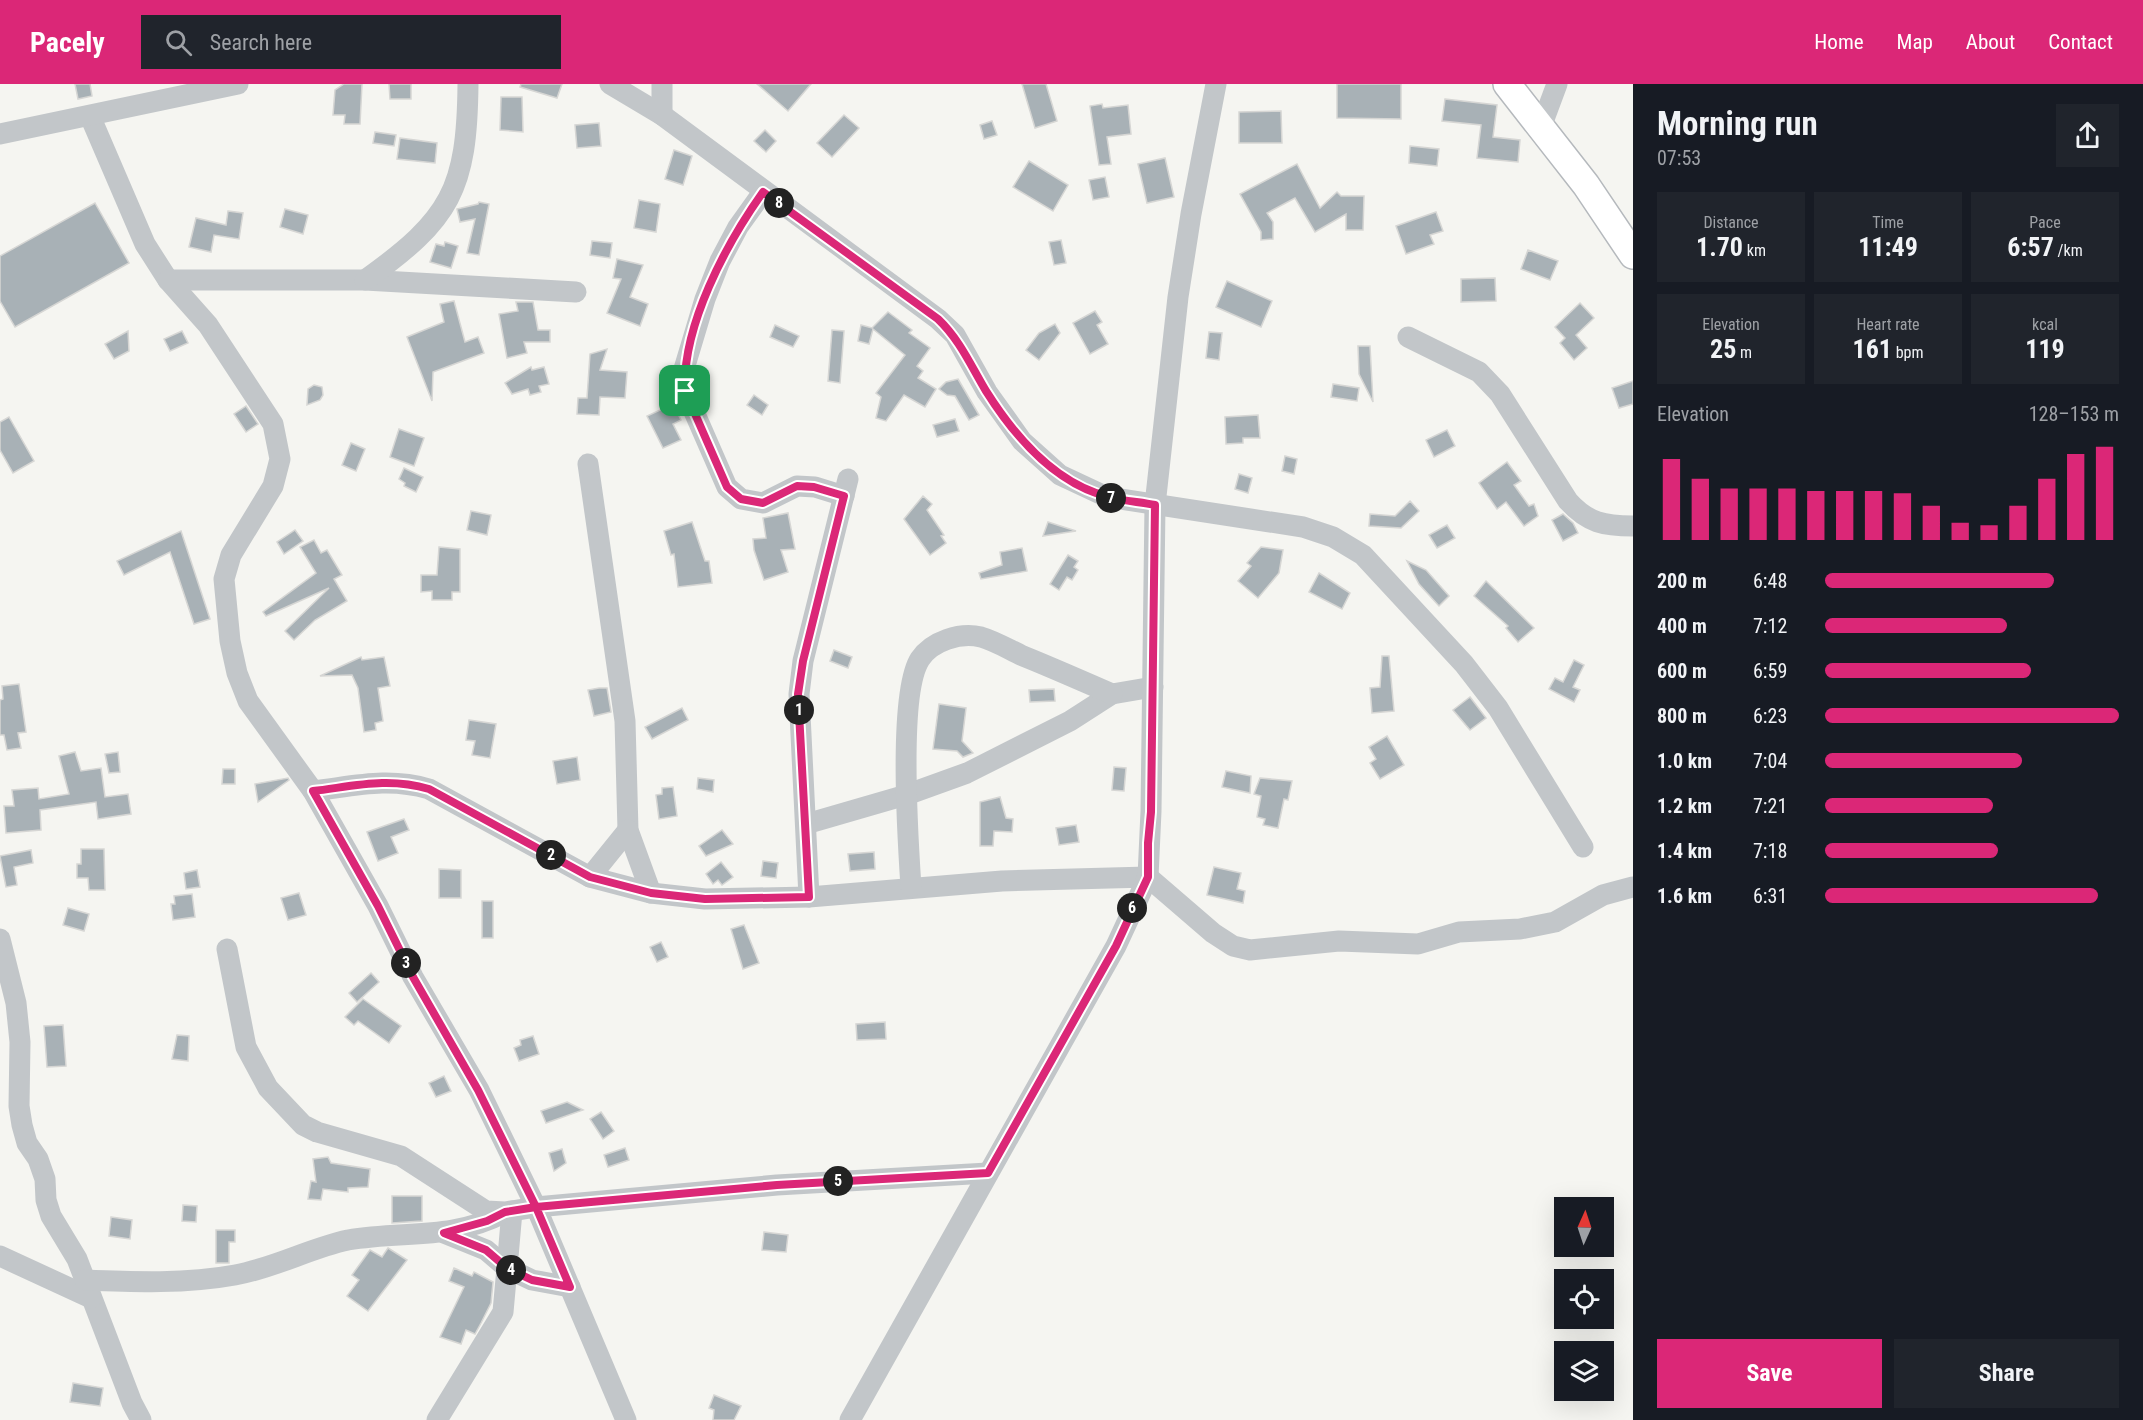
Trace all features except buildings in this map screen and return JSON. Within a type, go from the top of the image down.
[{"type":"main road","points":[[1507,84],[1586,185],[1633,255]]},
{"type":"street","points":[[0,134],[238,84]]},
{"type":"street","points":[[365,280],[406,251],[436,220],[453,192],[464,157],[468,84]]},
{"type":"street","points":[[610,84],[662,115],[763,192],[938,319],[955,335],[987,392],[1022,441],[1060,475],[1107,497],[1303,527],[1333,537],[1363,555],[1464,664],[1498,708],[1583,847]]},
{"type":"street","points":[[662,84],[662,115]]},
{"type":"street","points":[[850,1420],[1116,946],[1148,877],[1155,505],[1180,286],[1191,214],[1216,84]]},
{"type":"street","points":[[1541,127],[1557,84]]},
{"type":"street","points":[[90,116],[145,244],[168,280],[208,325],[273,424],[277,437],[280,459],[273,486],[231,555],[224,579],[229,631],[237,673],[248,701],[313,791],[378,906],[413,977],[478,1090],[536,1207],[626,1420]]},
{"type":"street","points":[[763,192],[738,227],[720,261],[705,299],[684,369],[685,391],[727,487],[741,499],[763,503],[797,486],[846,487],[803,661],[798,694],[809,897]]},
{"type":"street","points":[[168,280],[365,280],[576,292]]},
{"type":"street","points":[[1408,337],[1479,372],[1500,394],[1568,501],[1581,516],[1614,526],[1633,526]]},
{"type":"street","points":[[588,464],[625,721],[628,830],[651,893]]},
{"type":"street","points":[[911,887],[906,795],[909,717],[914,678],[919,660],[933,646],[956,636],[980,637],[1112,694]]},
{"type":"street","points":[[806,824],[906,795],[967,773],[1070,721],[1112,694],[1153,687]]},
{"type":"street","points":[[313,791],[386,781],[405,782],[429,789],[590,877],[651,893],[705,899],[809,897],[911,887],[1148,877],[1213,933],[1233,946],[1250,950],[1339,941],[1418,944],[1459,932],[1520,928],[1555,922],[1603,895],[1633,887]]},
{"type":"street","points":[[590,877],[628,830]]},
{"type":"street","points":[[0,939],[16,1003],[20,1042],[19,1106],[27,1143],[38,1159],[45,1179],[46,1200],[51,1216],[77,1259],[133,1414]]},
{"type":"street","points":[[227,950],[246,1047],[268,1088],[284,1108],[303,1125],[317,1132],[401,1156],[486,1211],[509,1212]]},
{"type":"street","points":[[0,1256],[88,1289],[235,1275],[285,1262],[351,1240],[444,1233],[487,1221],[509,1212],[536,1207],[777,1185],[988,1173]]},
{"type":"street","points":[[436,1420],[503,1312],[509,1212]]},
{"type":"street","points":[[444,1233],[486,1250],[507,1268],[532,1280],[570,1287]]},
{"type":"route","points":[[685,391],[684,369],[705,299],[720,261],[738,227],[763,192],[938,319],[955,335],[987,392],[1022,441],[1041,460],[1060,475],[1107,497],[1155,505],[1148,877],[1116,946],[988,1173],[777,1185],[536,1207],[570,1287],[532,1280],[507,1268],[497,1257],[486,1250],[444,1233],[487,1221],[505,1212],[536,1207],[478,1090],[413,977],[378,906],[313,791],[386,781],[405,782],[429,789],[590,877],[651,893],[705,899],[809,897],[798,694],[803,661],[844,496],[814,487],[797,486],[763,503],[741,499],[727,487],[685,391]]}]
